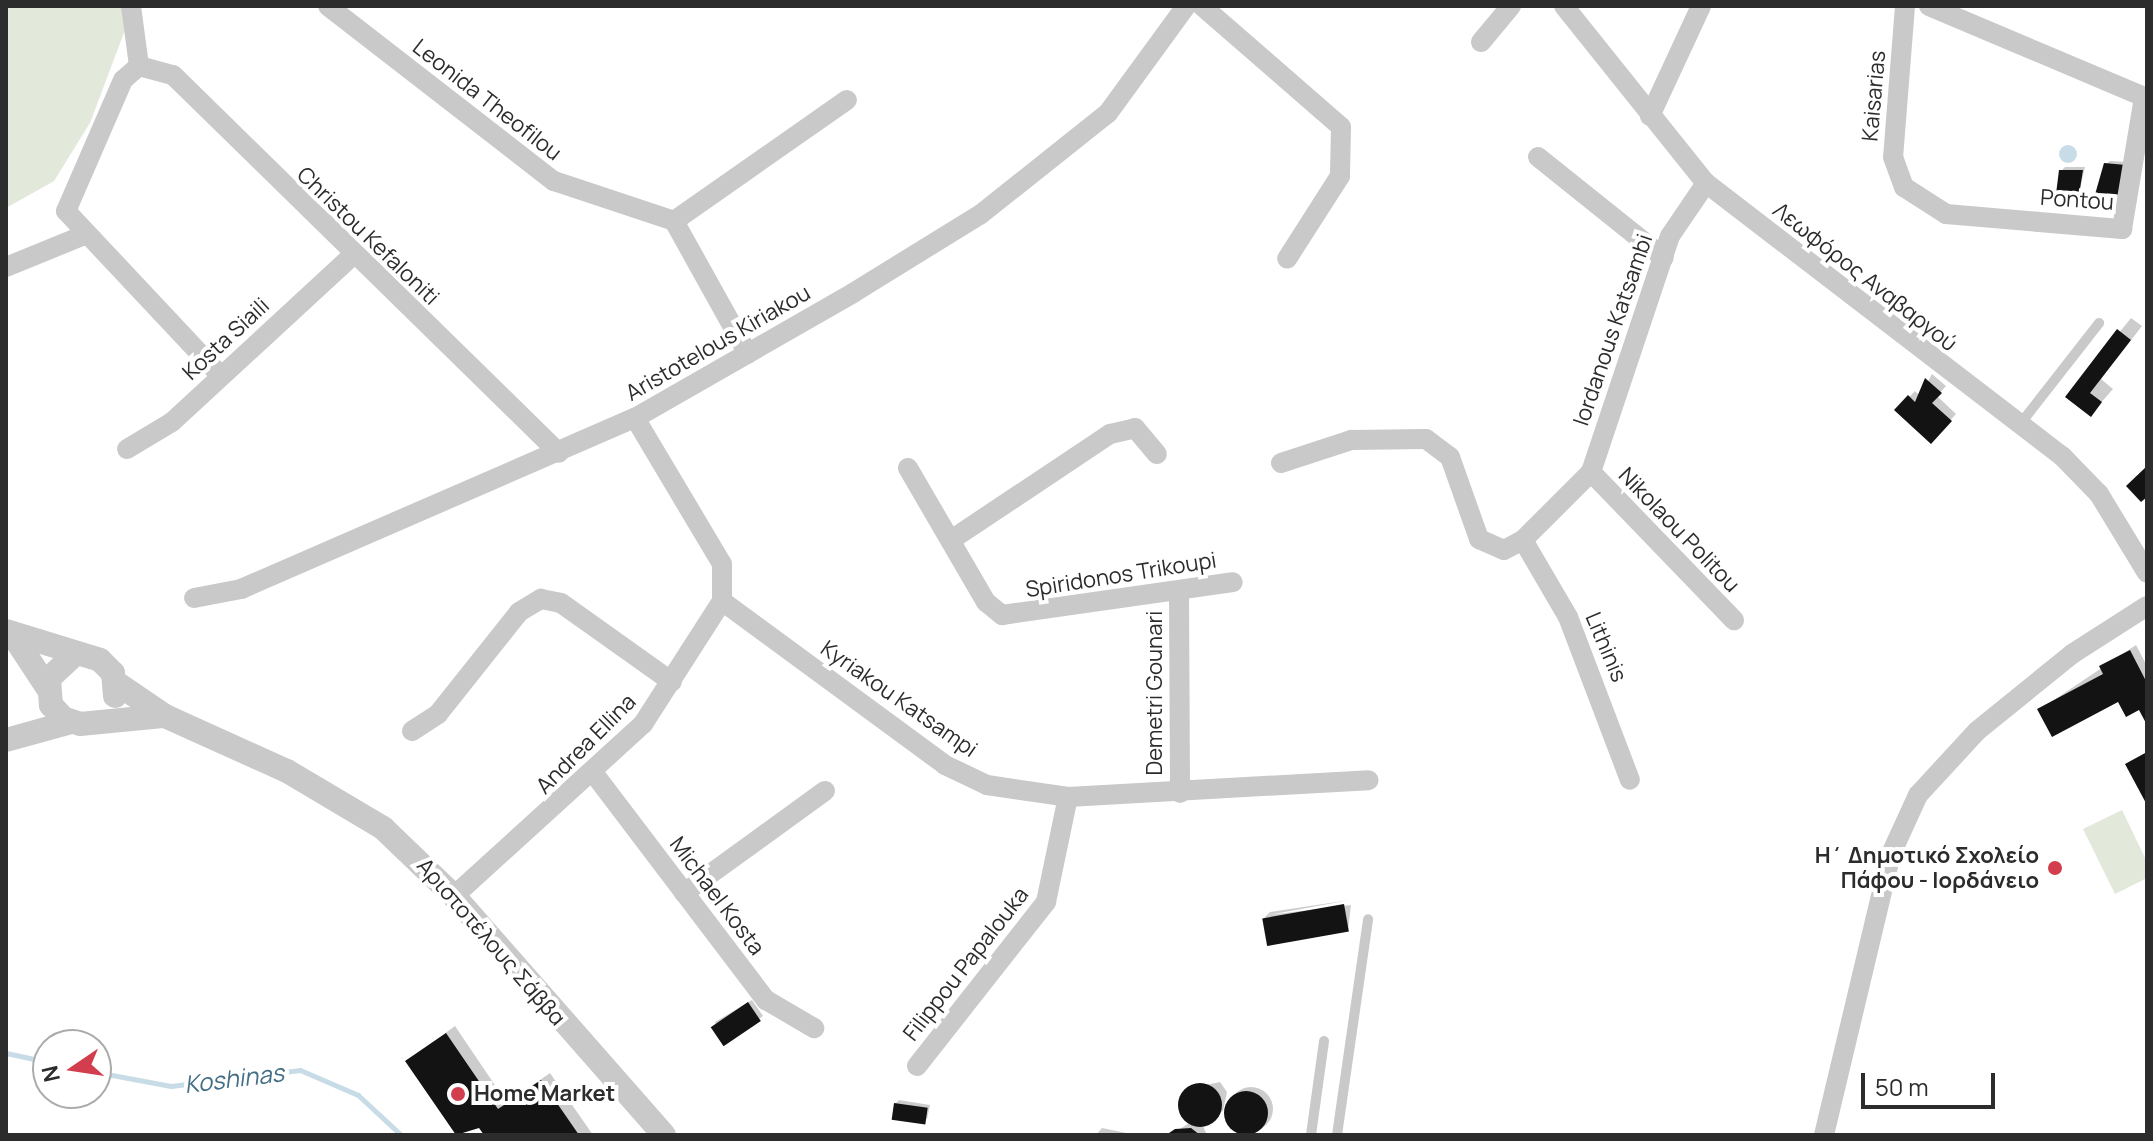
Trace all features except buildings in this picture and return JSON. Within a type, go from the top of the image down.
[{"type":"street","points":[[131,6],[139,66],[123,80],[66,211],[82,236],[221,376]]},
{"type":"street","name":"Leonida Theofilou","points":[[328,6],[554,181],[674,221]]},
{"type":"street","name":"Aristotelous Kiriakou","points":[[194,598],[241,589],[559,453],[635,418],[748,354],[1025,182],[1108,113],[1186,6]]},
{"type":"street","points":[[1202,6],[1341,127],[1340,176],[1287,259]]},
{"type":"street","points":[[1481,42],[1511,6]]},
{"type":"street","name":"Λεωφόρος Αναβαργού","points":[[1564,6],[1706,183],[2021,423],[2099,494],[2147,573]]},
{"type":"street","points":[[1650,116],[1701,6]]},
{"type":"street","name":"Kaisarias","points":[[1904,187],[1893,157],[1905,6]]},
{"type":"street","points":[[1929,6],[2146,98]]},
{"type":"street","name":"Christou Kefaloniti","points":[[139,66],[173,75],[352,256],[559,453]]},
{"type":"street","name":"Pontou","points":[[1904,187],[1946,214],[2122,229],[2146,98]]},
{"type":"street","points":[[748,354],[674,221],[847,100]]},
{"type":"street","points":[[1538,157],[1664,258]]},
{"type":"street","name":"Iordanous Katsambi","points":[[1523,540],[1591,472],[1628,347],[1682,214],[1706,183]]},
{"type":"street","points":[[6,267],[82,236]]},
{"type":"street","name":"Kosta Siaili","points":[[127,449],[172,422],[352,256]]},
{"type":"street","points":[[635,418],[722,564],[722,601]]},
{"type":"street","points":[[951,540],[1110,434],[1135,428],[1157,454]]},
{"type":"street","points":[[1281,463],[1351,440],[1426,439],[1450,457],[1479,539],[1504,550],[1523,540]]},
{"type":"street","name":"Spiridonos Trikoupi","points":[[908,468],[992,611],[1002,615],[1179,594],[1233,582]]},
{"type":"street","name":"Nikolaou Politou","points":[[1591,472],[1734,620]]},
{"type":"street","name":"Lithinis","points":[[1523,540],[1568,617],[1630,780]]},
{"type":"street","name":"Demetri Gounari","points":[[1179,594],[1180,793]]},
{"type":"street","points":[[412,731],[438,714],[519,612],[541,599],[561,603],[672,682]]},
{"type":"street","name":"Andrea Ellina","points":[[454,896],[595,775],[672,682],[722,601]]},
{"type":"street","name":"Kyriakou Katsampi","points":[[722,601],[963,776],[1068,797],[1369,780]]},
{"type":"street","points":[[1824,1135],[1891,854],[1918,795],[1977,731],[2072,654],[2147,606]]},
{"type":"street","name":"Αριστοτέλους Σάββα","points":[[9,632],[74,655],[100,660],[115,682],[165,716],[287,771],[383,828],[454,896],[664,1135]]},
{"type":"street","name":"Αριστοτέλους Σάββα","points":[[9,632],[71,722],[165,716]]},
{"type":"street","points":[[7,740],[48,692],[52,670],[74,655]]},
{"type":"street","points":[[98,720],[115,700],[115,682]]},
{"type":"street","points":[[7,740],[71,722]]},
{"type":"street","name":"Michael Kosta","points":[[595,775],[779,1014],[814,1028]]},
{"type":"street","points":[[684,893],[825,791]]},
{"type":"street","name":"Filippou Papalouka","points":[[917,1066],[1046,902],[1068,797]]},
{"type":"lane","points":[[2021,423],[2099,323]]},
{"type":"lane","points":[[1337,1135],[1368,919]]},
{"type":"lane","points":[[1311,1135],[1324,1041]]},
{"type":"shaded area","points":[[6,6],[123,6],[125,30],[90,123],[54,181],[6,208]]},
{"type":"shaded area","points":[[2122,810],[2147,862],[2147,878],[2115,894],[2083,829]]},
{"type":"water","points":[[2068,145],[2077,154],[2068,163],[2059,154]]},
{"type":"waterway","name":"Koshinas","points":[[6,1053],[32,1059]]},
{"type":"waterway","name":"Koshinas","points":[[112,1075],[171,1086],[300,1070],[358,1095],[401,1135]]},
{"type":"place","name":"Η΄ Δημοτικό Σχολείο Πάφου - Ιορδάνειο","points":[[2055,868]]},
{"type":"place","name":"Home Market","points":[[458,1094]]}]
